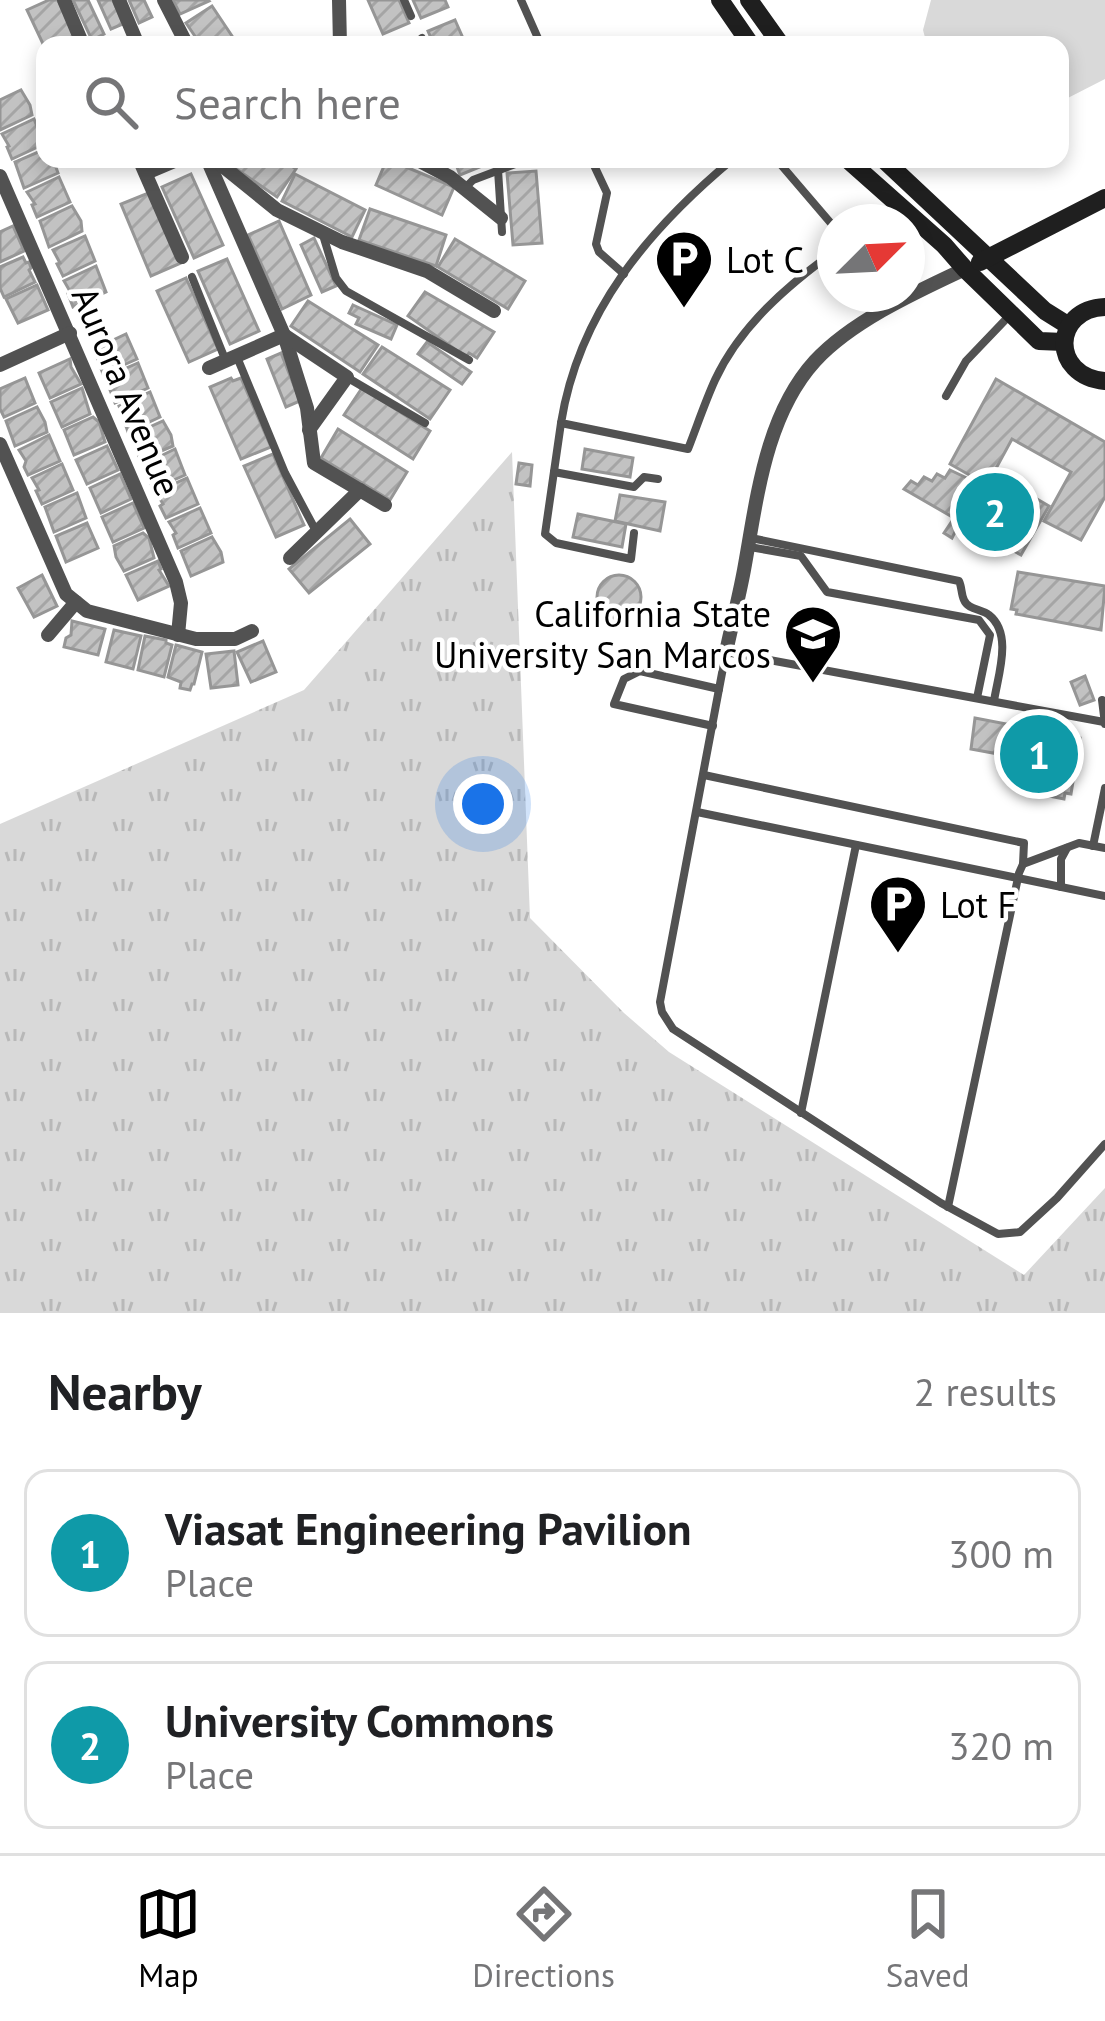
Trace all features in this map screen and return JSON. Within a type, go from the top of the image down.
[{"type":"main road","points":[[721,0],[746,36]]},
{"type":"main road","points":[[749,0],[775,36]]},
{"type":"main road","points":[[858,168],[944,245],[1039,341],[1066,334]]},
{"type":"main road","points":[[894,168],[1066,334]]},
{"type":"main road","points":[[965,269],[1105,198]]},
{"type":"main road","points":[[1105,307],[1087,309],[1066,334],[1066,358],[1076,371],[1088,379],[1105,381]]},
{"type":"street","points":[[64,0],[79,36]]},
{"type":"street","points":[[119,0],[135,36]]},
{"type":"street","points":[[164,0],[182,36]]},
{"type":"street","points":[[339,0],[340,36]]},
{"type":"street","points":[[143,168],[182,257]]},
{"type":"street","points":[[215,168],[284,335],[307,408],[314,463],[385,506]]},
{"type":"street","points":[[223,168],[277,210],[427,271],[494,311]]},
{"type":"street","points":[[433,168],[450,177],[501,225]]},
{"type":"street","name":"Aurora Avenue","points":[[0,176],[176,582],[182,603],[178,635]]},
{"type":"street","points":[[726,652],[774,436],[793,389],[846,333],[965,269]]},
{"type":"street","points":[[0,365],[70,333]]},
{"type":"street","points":[[208,368],[284,335]]},
{"type":"street","points":[[284,335],[346,377],[309,430]]},
{"type":"street","points":[[0,444],[66,594],[87,611],[196,639],[235,639],[252,631]]},
{"type":"street","points":[[290,558],[359,490]]},
{"type":"street","points":[[48,634],[76,602]]},
{"type":"lane","points":[[404,0],[411,16]]},
{"type":"lane","points":[[521,0],[537,36]]},
{"type":"lane","points":[[464,190],[473,180],[504,168]]},
{"type":"lane","points":[[595,168],[608,194],[596,244],[624,274]]},
{"type":"lane","points":[[634,533],[631,559],[556,543],[545,534],[565,400],[600,308],[658,227],[723,168]]},
{"type":"lane","points":[[784,168],[817,207]]},
{"type":"lane","points":[[498,170],[501,225]]},
{"type":"lane","points":[[322,232],[336,278],[346,291],[469,359]]},
{"type":"lane","points":[[561,423],[688,449],[717,376],[747,330],[785,288],[817,264]]},
{"type":"lane","points":[[192,277],[316,531]]},
{"type":"lane","points":[[946,396],[966,361],[1011,314]]},
{"type":"lane","points":[[346,377],[425,423]]},
{"type":"lane","points":[[554,472],[634,487],[644,477],[658,478]]},
{"type":"lane","points":[[749,542],[801,556],[827,592],[979,620],[990,635],[977,698]]},
{"type":"lane","points":[[749,542],[959,581],[964,602],[993,617],[1003,637],[994,701]]},
{"type":"lane","points":[[1102,700],[1104,724],[726,652],[660,1002],[673,1029],[948,1207],[998,1234],[1020,1232],[1105,1144]]},
{"type":"lane","points":[[713,726],[614,704],[625,679],[640,671],[720,688]]},
{"type":"lane","points":[[704,775],[1024,843],[948,1207]]},
{"type":"lane","points":[[1093,846],[1105,788]]},
{"type":"lane","points":[[697,812],[1105,896]]},
{"type":"lane","points":[[1023,865],[1079,843],[1105,848]]},
{"type":"lane","points":[[801,1113],[856,844]]},
{"type":"lane","points":[[1061,887],[1060,859],[1067,847]]},
{"type":"green space","points":[[931,0],[1105,0],[1105,79],[1069,97],[1069,36],[925,36]]},
{"type":"green space","points":[[512,452],[530,918],[669,1052],[1024,1275],[1105,1188],[1105,1313],[0,1313],[0,824],[304,690]]},
{"type":"building","points":[[58,0],[75,36],[39,36],[27,10]]},
{"type":"building","points":[[73,0],[88,0],[104,34],[90,36]]},
{"type":"building","points":[[98,0],[113,0],[123,24],[111,29]]},
{"type":"building","points":[[129,0],[144,0],[152,17],[139,23]]},
{"type":"building","points":[[173,0],[208,0],[209,1],[180,14]]},
{"type":"building","points":[[368,0],[399,0],[409,23],[383,34]]},
{"type":"building","points":[[413,0],[445,0],[448,7],[421,18]]},
{"type":"building","points":[[212,6],[232,36],[195,36],[186,23]]},
{"type":"building","points":[[455,20],[462,36],[430,36],[428,31]]},
{"type":"building","points":[[21,90],[32,115],[0,130],[0,100]]},
{"type":"building","points":[[34,119],[36,148],[12,159],[2,134]]},
{"type":"building","points":[[36,153],[36,168],[56,168],[58,173],[24,188],[15,162]]},
{"type":"building","points":[[235,168],[296,169],[277,197]]},
{"type":"building","points":[[383,168],[409,168],[454,187],[442,215],[376,185]]},
{"type":"building","points":[[536,171],[542,243],[513,245],[507,173]]},
{"type":"building","points":[[191,174],[223,245],[194,258],[162,187]]},
{"type":"building","points":[[295,174],[365,210],[352,237],[282,201]]},
{"type":"building","points":[[59,177],[70,202],[37,217],[27,192]]},
{"type":"building","points":[[151,192],[181,263],[151,276],[121,204]]},
{"type":"building","points":[[72,206],[82,231],[49,247],[40,221]]},
{"type":"building","points":[[370,209],[446,235],[436,266],[359,240]]},
{"type":"building","points":[[279,221],[311,295],[282,309],[248,235]]},
{"type":"building","points":[[13,226],[24,251],[0,262],[0,232]]},
{"type":"building","points":[[85,236],[95,261],[63,276],[53,250]]},
{"type":"building","points":[[314,238],[336,286],[322,292],[301,245]]},
{"type":"building","points":[[455,239],[525,281],[508,309],[438,267]]},
{"type":"building","points":[[23,257],[35,282],[4,297],[0,267]]},
{"type":"building","points":[[227,259],[259,331],[230,344],[198,271]]},
{"type":"building","points":[[96,266],[106,292],[73,307],[64,281]]},
{"type":"building","points":[[186,278],[218,349],[189,362],[157,291]]},
{"type":"building","points":[[37,285],[48,310],[18,323],[6,299]]},
{"type":"building","points":[[425,292],[494,332],[477,358],[469,353],[466,357],[408,316]]},
{"type":"building","points":[[308,301],[378,345],[360,372],[291,326]]},
{"type":"building","points":[[353,305],[397,325],[391,339],[356,324],[359,318],[349,313]]},
{"type":"building","points":[[126,334],[137,359],[103,374],[94,349]]},
{"type":"building","points":[[427,342],[471,372],[462,384],[418,354]]},
{"type":"building","points":[[382,347],[450,390],[430,419],[363,374]]},
{"type":"building","points":[[281,353],[300,401],[286,407],[267,359]]},
{"type":"building","points":[[70,359],[81,384],[50,398],[39,373]]},
{"type":"building","points":[[138,363],[148,388],[115,403],[106,377]]},
{"type":"building","points":[[25,378],[35,403],[4,417],[0,389]]},
{"type":"building","points":[[241,378],[271,447],[241,459],[210,387]]},
{"type":"building","points":[[996,379],[1105,442],[1105,497],[1081,540],[1044,521],[1071,472],[1012,439],[987,485],[950,464]]},
{"type":"building","points":[[82,388],[90,414],[62,427],[51,402]]},
{"type":"building","points":[[362,388],[430,431],[413,459],[344,415]]},
{"type":"building","points":[[150,392],[160,417],[128,432],[119,406]]},
{"type":"building","points":[[37,407],[47,432],[15,446],[6,421]]},
{"type":"building","points":[[93,417],[105,442],[74,455],[64,430]]},
{"type":"building","points":[[163,421],[173,446],[140,460],[132,435]]},
{"type":"building","points":[[338,429],[407,472],[390,500],[321,458]]},
{"type":"building","points":[[49,435],[60,461],[28,475],[19,450]]},
{"type":"building","points":[[107,446],[118,470],[87,484],[76,460]]},
{"type":"building","points":[[175,449],[185,475],[153,489],[144,464]]},
{"type":"building","points":[[585,449],[633,458],[630,477],[582,469]]},
{"type":"building","points":[[273,454],[304,525],[276,537],[244,466]]},
{"type":"building","points":[[519,463],[532,465],[530,486],[516,484]]},
{"type":"building","points":[[62,464],[73,490],[42,504],[32,478]]},
{"type":"building","points":[[950,470],[988,488],[996,475],[1049,506],[1021,555],[983,534],[977,542],[956,530],[952,538],[944,533],[954,518],[904,489],[911,481],[918,485],[924,477],[932,481],[937,474],[945,478]]},
{"type":"building","points":[[120,474],[131,499],[101,513],[90,488]]},
{"type":"building","points":[[187,478],[198,504],[166,518],[156,492]]},
{"type":"building","points":[[77,493],[86,518],[54,532],[45,507]]},
{"type":"building","points":[[620,495],[665,502],[660,531],[615,521]]},
{"type":"building","points":[[133,503],[144,528],[113,542],[102,517]]},
{"type":"building","points":[[200,508],[211,533],[178,548],[169,522]]},
{"type":"building","points":[[578,514],[626,524],[622,547],[573,537]]},
{"type":"building","points":[[350,519],[370,544],[309,593],[289,569]]},
{"type":"building","points":[[87,523],[98,548],[66,562],[56,536]]},
{"type":"building","points":[[143,533],[154,558],[124,571],[114,546]]},
{"type":"building","points":[[212,537],[223,562],[191,576],[181,551]]},
{"type":"building","points":[[158,561],[169,586],[138,600],[126,575]]},
{"type":"building","points":[[1018,572],[1105,586],[1101,630],[1016,614],[1011,609]]},
{"type":"building","points":[[42,575],[57,606],[34,617],[18,588]]},
{"type":"building","points":[[619,575],[635,581],[641,597],[635,613],[619,619],[603,613],[597,597],[603,581]]},
{"type":"building","points":[[72,621],[105,629],[98,655],[64,647]]},
{"type":"building","points":[[114,630],[141,636],[133,669],[106,662]]},
{"type":"building","points":[[145,636],[172,645],[164,677],[138,670]]},
{"type":"building","points":[[263,641],[276,672],[251,682],[237,652]]},
{"type":"building","points":[[176,645],[202,652],[190,690],[168,677]]},
{"type":"building","points":[[234,651],[238,685],[211,688],[206,654]]},
{"type":"building","points":[[1085,676],[1094,700],[1080,705],[1071,682]]},
{"type":"building","points":[[975,718],[1080,738],[1071,794],[1065,793],[1064,799],[1029,792],[1031,760],[971,749]]},
{"type":"place","name":"Lot C","points":[[684,310]]},
{"type":"place","name":"University Commons","points":[[995,512]]},
{"type":"place","name":"California State University San Marcos","points":[[813,685]]},
{"type":"place","name":"Viasat Engineering Pavilion","points":[[1039,754]]},
{"type":"place","name":"Lot F","points":[[898,955]]}]
